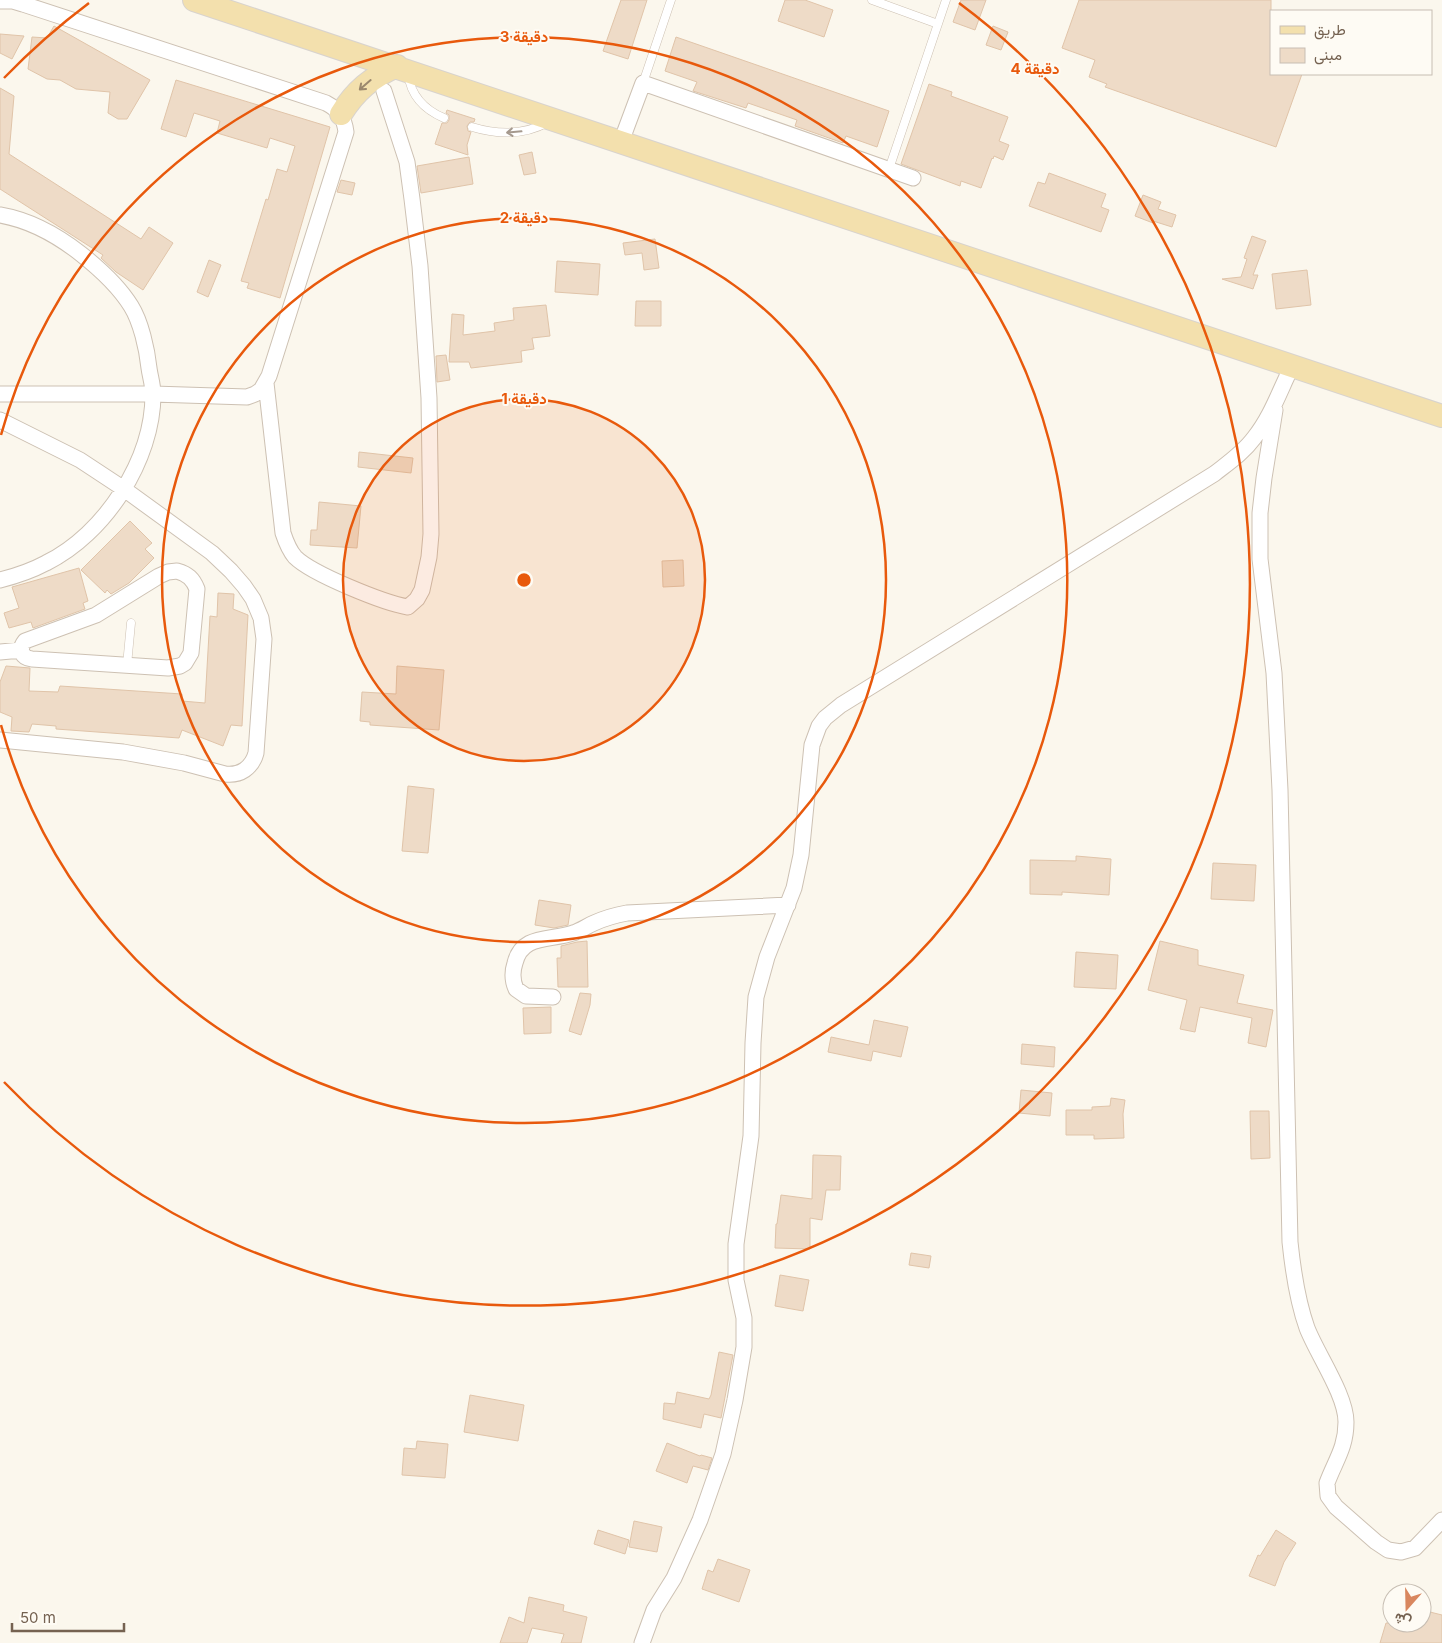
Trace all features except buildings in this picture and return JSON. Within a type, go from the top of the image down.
[{"type":"main road","points":[[194,0],[1442,416]]},
{"type":"main road","points":[[341,114],[347,103],[364,85],[380,74],[402,68]]},
{"type":"street","points":[[9,1],[326,103],[341,114],[345,122],[346,132],[344,141],[266,383],[283,533],[290,550],[302,563],[328,577],[382,600],[408,606],[418,600],[429,557],[428,398],[420,266],[407,162],[384,91]]},
{"type":"street","points":[[621,142],[642,83],[913,178]]},
{"type":"street","points":[[0,214],[11,216],[44,231],[73,248],[103,271],[132,307],[148,358],[153,394],[146,436],[137,464],[113,506],[72,547],[48,563],[22,574],[0,580]]},
{"type":"street","points":[[642,1643],[654,1610],[674,1578],[700,1520],[723,1454],[734,1400],[744,1347],[744,1318],[736,1280],[736,1244],[751,1136],[752,1042],[756,997],[767,957],[794,888],[801,855],[812,745],[819,726],[832,711],[849,700],[1214,474],[1240,454],[1255,437],[1292,366]]},
{"type":"street","points":[[0,407],[0,393],[247,397],[254,394],[266,383]]},
{"type":"street","points":[[1278,395],[1260,513],[1260,560],[1275,683],[1280,790],[1290,1242],[1294,1273],[1299,1302],[1307,1328],[1332,1381],[1346,1420],[1345,1442],[1327,1483],[1331,1502],[1381,1547],[1394,1552],[1415,1548],[1442,1520]]},
{"type":"street","points":[[0,420],[80,460],[124,489],[212,554],[231,571],[253,599],[261,618],[264,639],[256,753],[255,759],[247,769],[231,775],[179,762],[123,752],[0,740]]},
{"type":"street","points":[[177,571],[186,574],[193,580],[197,589],[193,647],[185,663],[174,668],[27,658],[21,650],[24,641],[96,615],[168,572],[177,571]]},
{"type":"street","points":[[0,652],[21,650]]},
{"type":"street","points":[[553,997],[526,996],[516,989],[512,977],[514,964],[520,949],[540,939],[573,933],[611,916],[627,913],[788,905]]},
{"type":"lane","points":[[642,83],[671,0]]},
{"type":"lane","points":[[872,0],[938,24]]},
{"type":"lane","points":[[888,169],[946,0]]},
{"type":"lane","points":[[402,68],[418,100],[434,114],[444,118]]},
{"type":"lane","points":[[472,127],[486,131],[514,133],[528,131],[554,119]]},
{"type":"lane","points":[[127,665],[131,623]]}]
